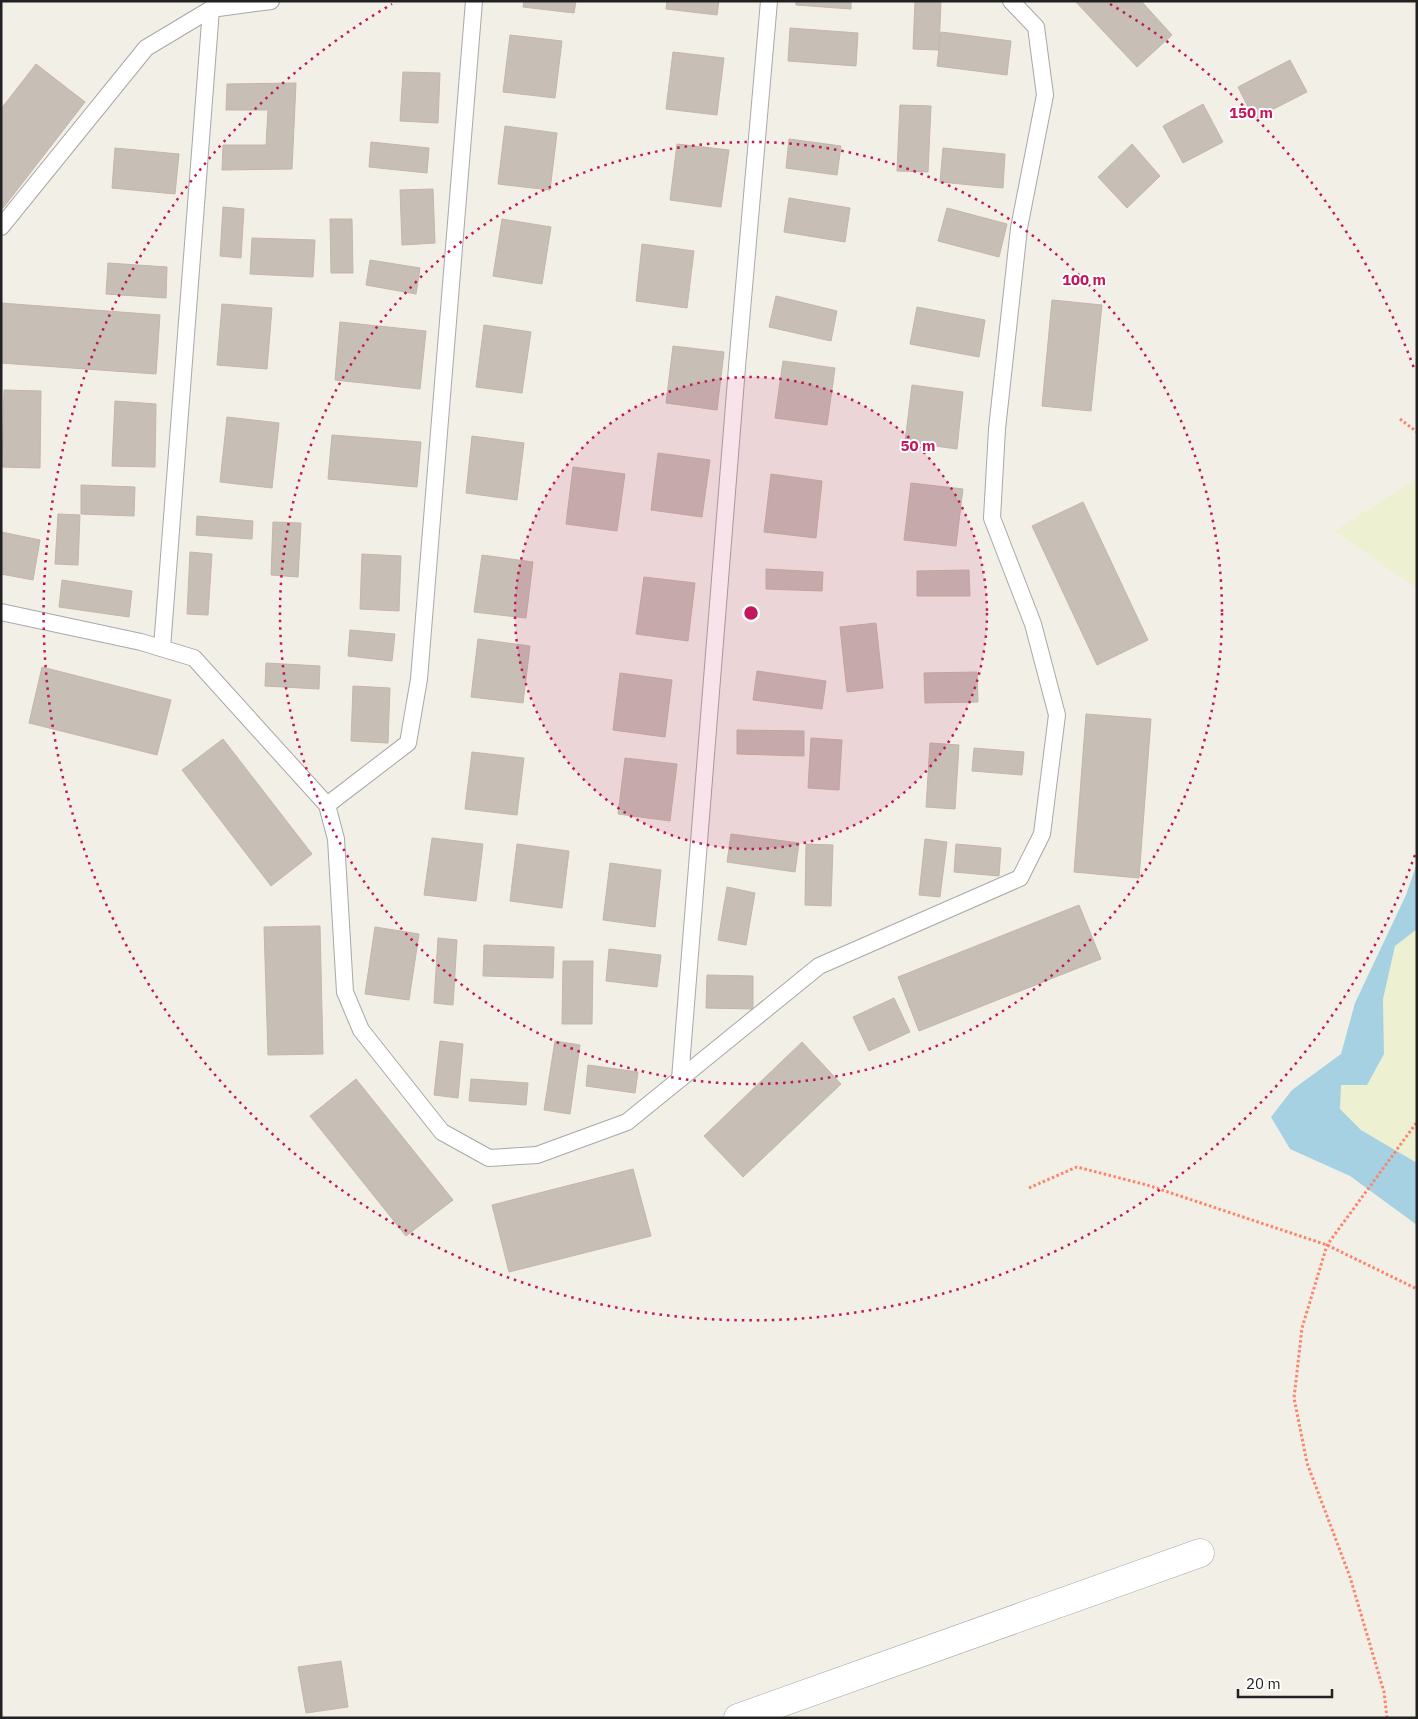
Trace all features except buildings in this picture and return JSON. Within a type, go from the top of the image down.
[{"type":"street","points":[[738,1718],[1200,1553]]},
{"type":"lane","points":[[1,227],[146,48],[212,9],[271,1]]},
{"type":"lane","points":[[326,805],[408,743],[418,679],[474,1]]},
{"type":"lane","points":[[680,1079],[737,367],[769,1]]},
{"type":"lane","points":[[1,612],[141,642],[194,658],[326,805],[336,839],[346,992],[361,1030],[442,1132],[489,1158],[537,1155],[627,1122],[819,966],[1020,878],[1042,834],[1057,715],[1032,624],[992,518],[997,429],[1019,228],[1045,95],[1036,27],[1011,1]]},
{"type":"lane","points":[[162,648],[212,9]]},
{"type":"path","points":[[1400,419],[1417,432]]},
{"type":"path","points":[[1387,1718],[1384,1692],[1350,1577],[1307,1463],[1294,1398],[1302,1328],[1328,1245],[1417,1122]]},
{"type":"path","points":[[1029,1188],[1077,1167],[1147,1185],[1328,1245],[1417,1289]]},
{"type":"green space","points":[[1417,478],[1417,589],[1335,531]]},
{"type":"green space","points":[[1417,929],[1417,1163],[1361,1130],[1340,1109],[1341,1085],[1384,1054],[1383,999],[1395,946]]},
{"type":"water","points":[[1417,863],[1417,929],[1395,946],[1383,999],[1384,1054],[1367,1085],[1341,1085],[1340,1109],[1361,1130],[1417,1163],[1417,1225],[1350,1176],[1290,1149],[1271,1117],[1292,1090],[1341,1054],[1355,1003],[1406,895]]}]
